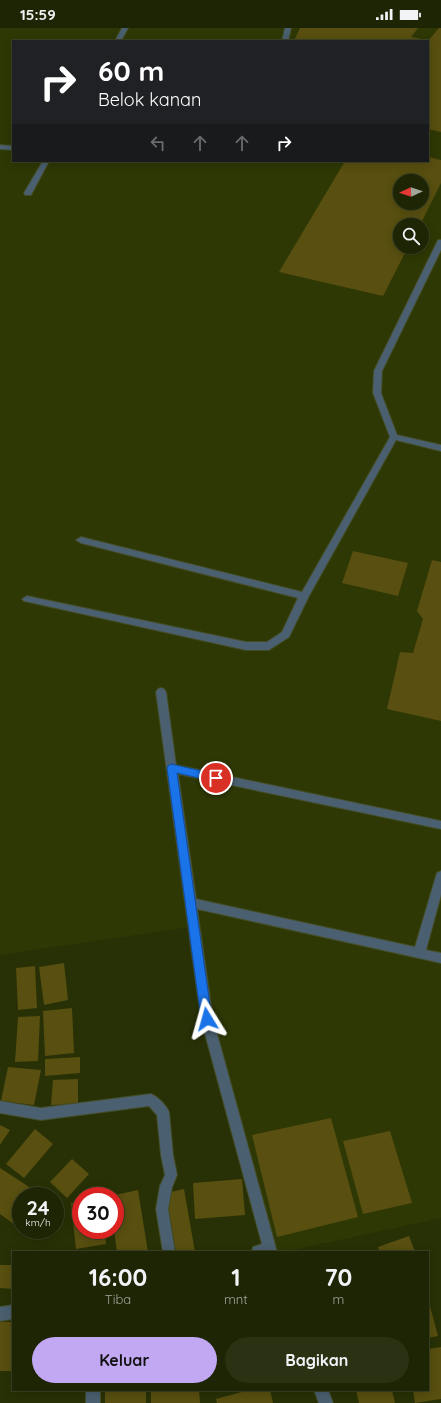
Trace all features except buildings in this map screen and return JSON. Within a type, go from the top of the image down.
[{"type":"street","points":[[119,40],[125,28]]},
{"type":"street","points":[[285,40],[288,28]]},
{"type":"street","points":[[0,146],[12,148]]},
{"type":"street","points":[[28,193],[45,162]]},
{"type":"street","points":[[394,437],[377,394],[378,371],[441,242]]},
{"type":"street","points":[[394,437],[441,448]]},
{"type":"street","points":[[27,599],[238,644],[269,646],[286,634],[304,596],[394,437]]},
{"type":"street","points":[[81,540],[304,596]]},
{"type":"street","points":[[161,692],[207,1019],[266,1251]]},
{"type":"street","points":[[171,768],[441,825]]},
{"type":"street","points":[[419,953],[441,876]]},
{"type":"street","points":[[190,903],[441,958]]},
{"type":"street","points":[[0,1107],[41,1114],[151,1100],[163,1112],[167,1155],[171,1175],[166,1186],[162,1209],[169,1251]]},
{"type":"street","points":[[0,1314],[12,1312]]},
{"type":"street","points":[[93,1391],[93,1403]]},
{"type":"street","points":[[321,1391],[326,1403]]},
{"type":"shaded area","points":[[0,28],[441,28],[441,1218],[289,1251],[269,1251],[190,927],[0,955]]},
{"type":"route","points":[[207,1019],[171,768],[216,778]]}]
